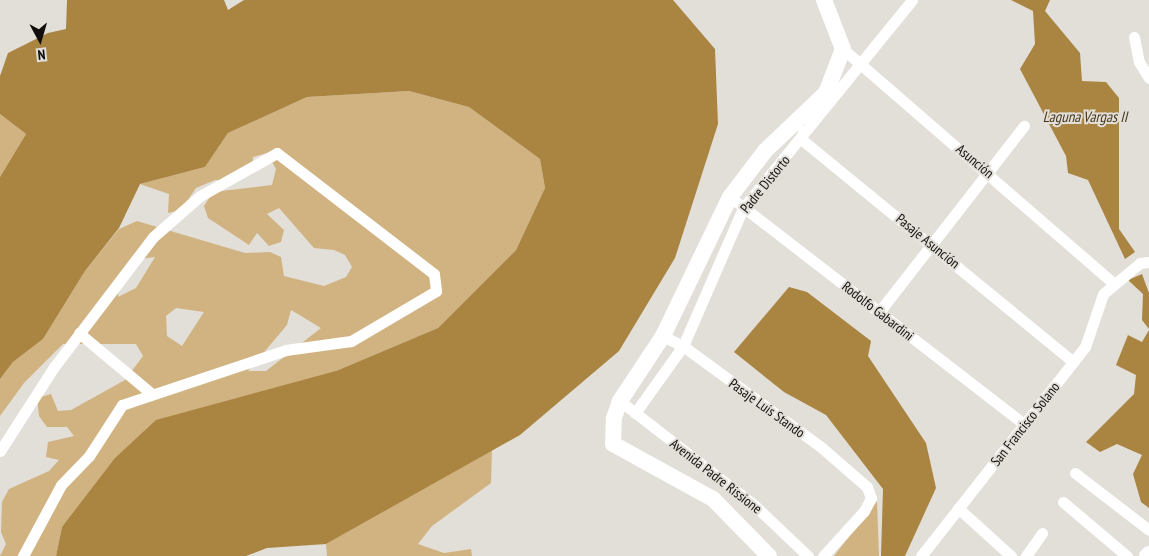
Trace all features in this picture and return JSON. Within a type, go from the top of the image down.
[{"type":"street","name":"Asunción","points":[[824,0],[843,49],[988,172],[1112,283]]},
{"type":"street","name":"Padre Distorto","points":[[635,413],[683,346],[743,208],[862,67],[912,0]]},
{"type":"street","points":[[1134,37],[1139,62],[1149,78]]},
{"type":"street","name":"Padre Distorto","points":[[614,418],[620,401],[663,336],[730,196],[765,151],[826,93],[843,49]]},
{"type":"street","points":[[801,139],[807,113]]},
{"type":"street","points":[[879,312],[930,243],[1024,126]]},
{"type":"street","name":"Pasaje Asunción","points":[[801,139],[1073,362]]},
{"type":"street","points":[[0,450],[79,333],[153,237],[200,196],[277,153],[434,274],[436,291],[351,341],[286,350],[122,405],[89,456],[61,485],[23,556]]},
{"type":"street","name":"Rodolfo Gabardini","points":[[730,196],[743,208],[1025,425]]},
{"type":"street","points":[[1112,283],[1149,262]]},
{"type":"street","name":"San Francisco Solano","points":[[921,556],[1085,347],[1103,294],[1112,283]]},
{"type":"street","points":[[79,333],[152,394]]},
{"type":"street","name":"Pasaje Luis Stando","points":[[663,336],[683,346],[820,447],[867,487],[871,498],[864,511],[823,556]]},
{"type":"street","name":"Avenida Padre Rissione","points":[[620,401],[753,504],[808,556]]},
{"type":"street","name":"Avenida Padre Rissione","points":[[614,418],[613,444],[712,499],[769,556]]},
{"type":"street","points":[[1074,473],[1149,530]]},
{"type":"street","points":[[1063,502],[1127,556]]},
{"type":"street","points":[[958,508],[1011,556]]},
{"type":"street","points":[[1026,556],[1042,533]]},
{"type":"shaded area","points":[[409,91],[469,107],[540,159],[545,188],[516,250],[438,328],[336,371],[62,527],[56,556],[0,556],[6,544],[1,532],[2,502],[9,489],[49,471],[59,460],[46,457],[48,442],[74,436],[67,427],[47,427],[39,416],[37,398],[51,394],[58,411],[71,410],[125,380],[143,356],[136,344],[63,344],[24,383],[0,416],[0,379],[13,362],[43,339],[85,271],[119,229],[137,221],[245,253],[270,252],[281,257],[284,276],[324,286],[346,277],[352,267],[345,255],[334,250],[314,248],[279,208],[267,214],[284,230],[281,242],[269,246],[257,233],[249,245],[208,218],[204,206],[213,192],[272,185],[276,169],[267,153],[253,157],[252,174],[239,180],[215,180],[196,188],[181,210],[168,213],[169,194],[140,184],[205,167],[228,133],[307,97]],"holes":[[[155,257],[136,288],[118,297],[119,279],[132,260]],[[176,308],[204,312],[182,346],[167,336],[166,316]],[[291,310],[321,328],[266,371],[248,371],[287,325]]]},
{"type":"shaded area","points":[[0,114],[26,134],[0,177]]},
{"type":"shaded area","points":[[492,450],[491,483],[432,526],[418,544],[444,553],[471,549],[472,556],[327,556],[326,544]]},
{"type":"shaded area","points":[[877,501],[879,556],[834,556]]},
{"type":"water","points":[[67,0],[224,0],[228,10],[244,0],[673,0],[715,49],[718,124],[675,258],[619,351],[520,435],[326,544],[267,548],[246,556],[56,556],[62,527],[115,458],[156,420],[336,371],[438,328],[516,250],[545,188],[540,159],[469,107],[409,91],[307,97],[228,133],[205,167],[140,184],[119,228],[85,271],[43,339],[13,362],[0,379],[0,177],[26,134],[0,114],[0,76],[8,53],[48,33],[66,29]]},
{"type":"water","name":"Laguna Vargas II","points":[[1011,0],[1050,0],[1045,11],[1080,53],[1082,81],[1106,82],[1119,98],[1119,229],[1135,252],[1125,259],[1088,180],[1068,173],[1066,156],[1020,69],[1035,44],[1033,11]]},
{"type":"water","points":[[1142,274],[1149,293],[1149,329],[1142,320],[1143,294],[1128,280]]},
{"type":"water","points":[[789,287],[807,292],[871,341],[868,356],[926,443],[936,488],[905,556],[881,556],[883,489],[826,415],[784,392],[734,352]]},
{"type":"water","points":[[1149,330],[1149,508],[1141,502],[1133,474],[1142,455],[1117,444],[1100,452],[1086,442],[1134,394],[1136,375],[1116,365],[1128,335],[1142,342]]}]
